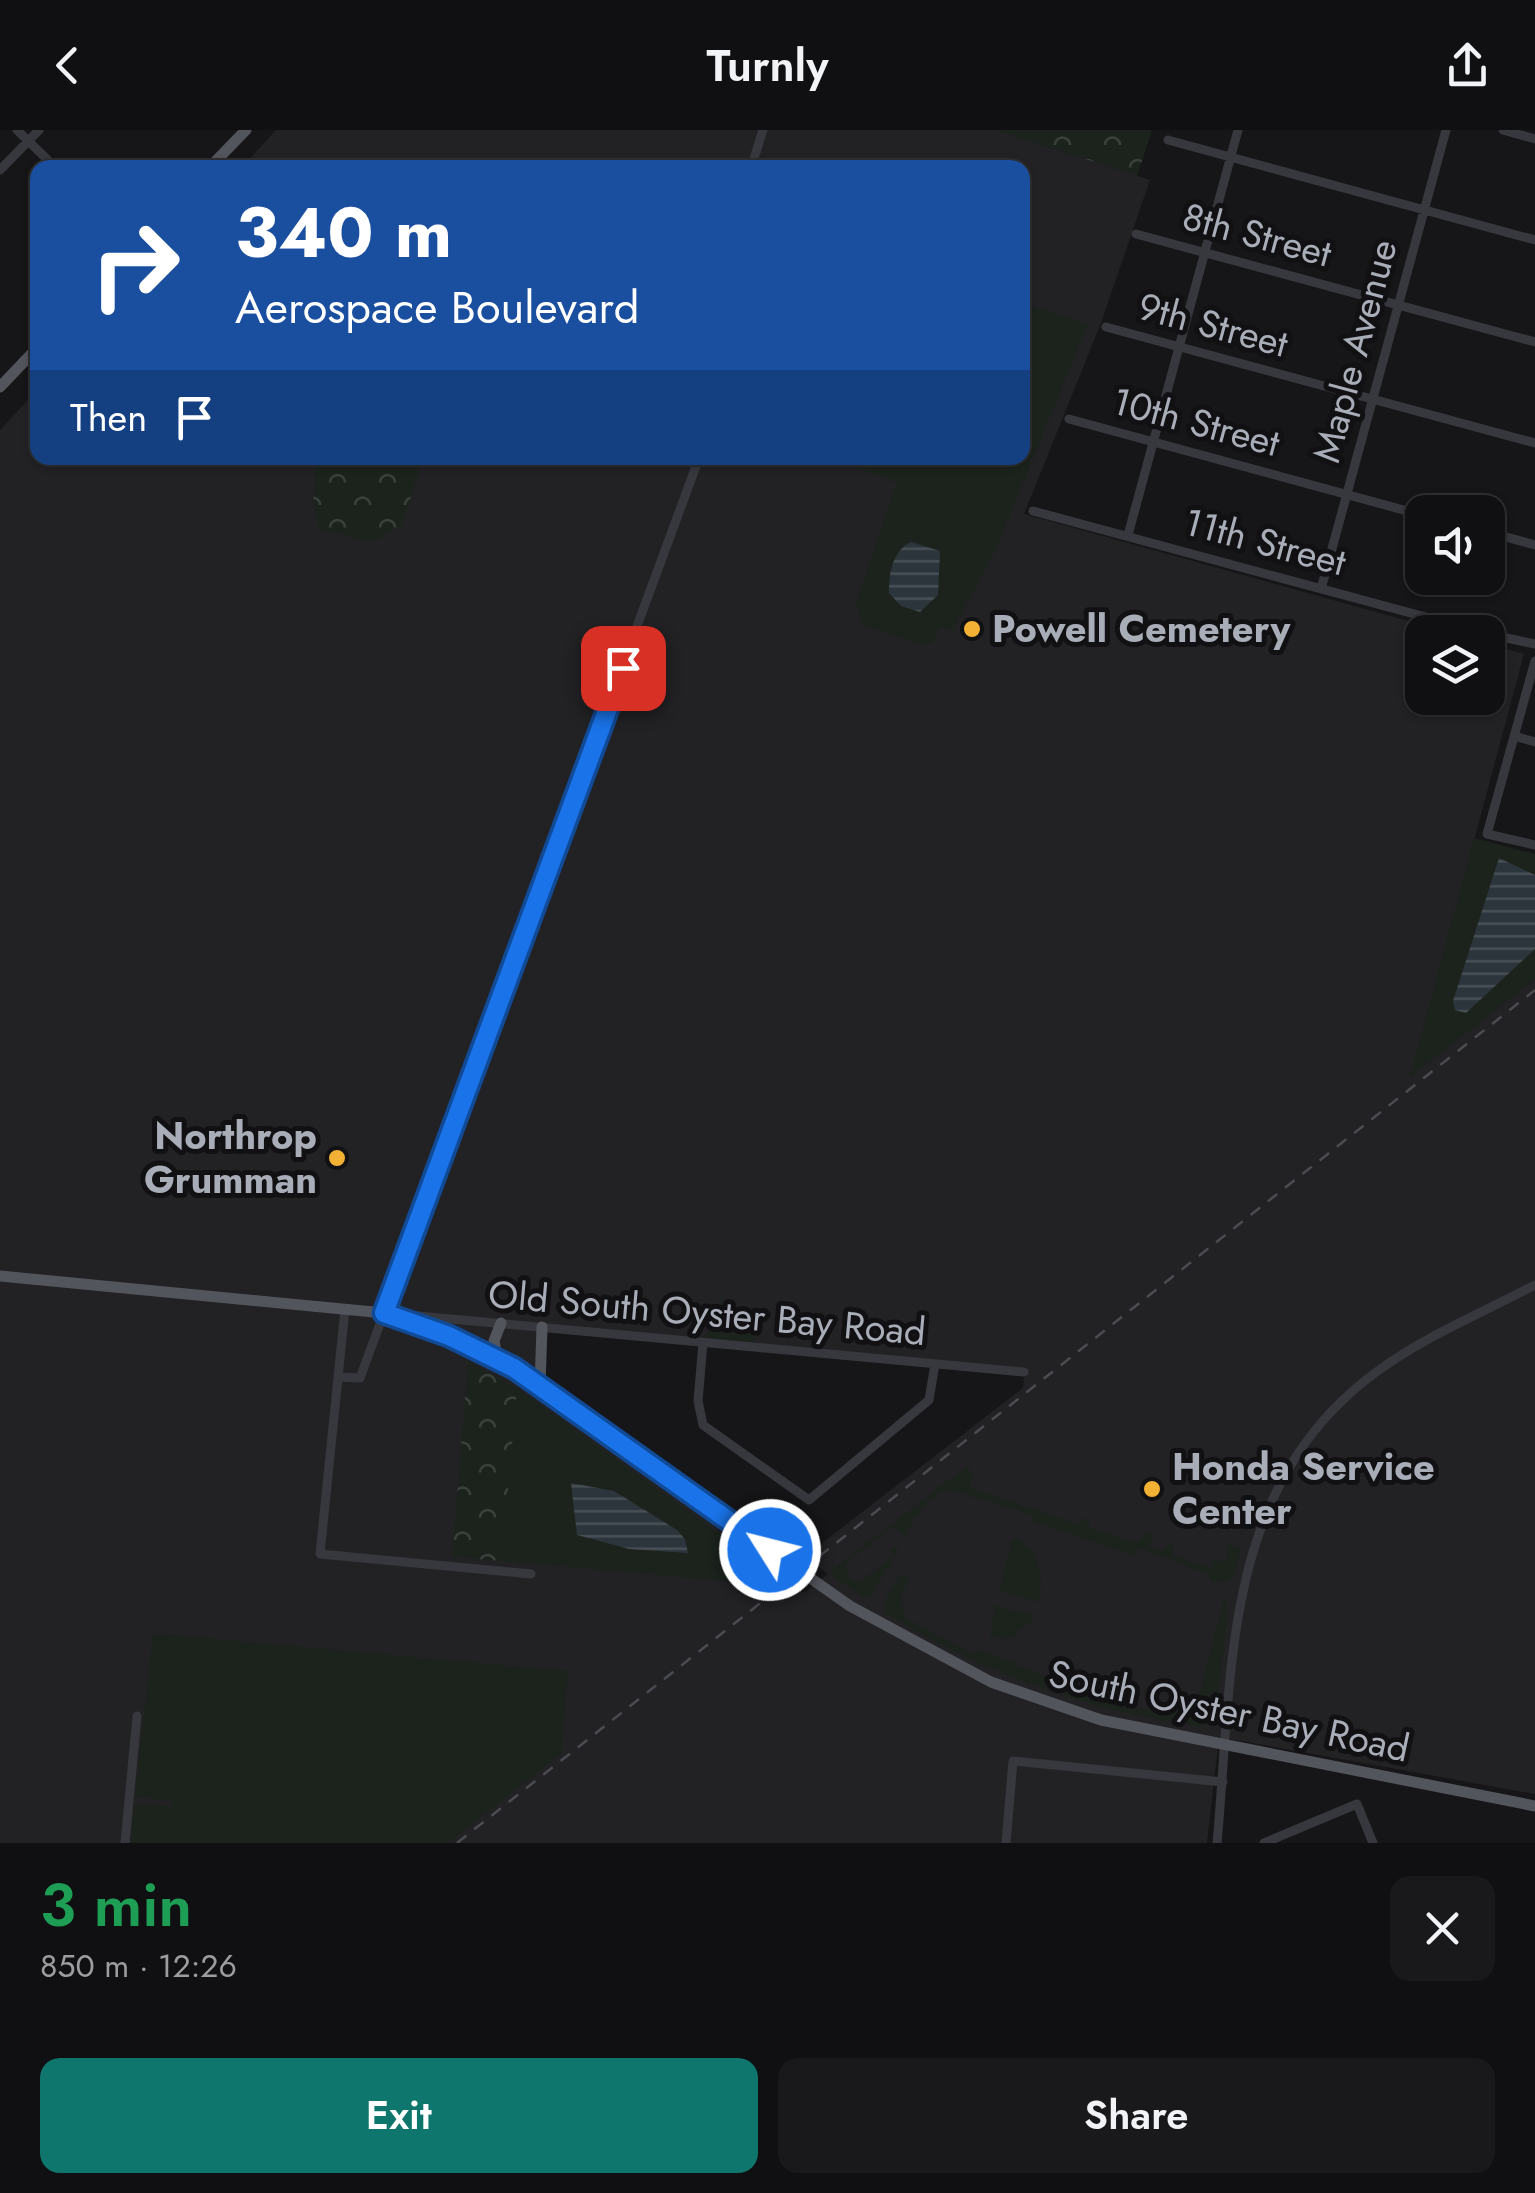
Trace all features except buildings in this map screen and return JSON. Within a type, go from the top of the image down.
[{"type":"main road","points":[[218,160],[246,130]]},
{"type":"main road","points":[[0,387],[30,355]]},
{"type":"main road","name":"South Oyster Bay Road","points":[[0,1276],[384,1313],[497,1358],[850,1606],[934,1655],[1068,1711],[1535,1806]]},
{"type":"main road","points":[[497,1358],[494,1341],[500,1323]]},
{"type":"main road","points":[[540,1386],[542,1326]]},
{"type":"street","points":[[17,130],[48,160]]},
{"type":"street","points":[[0,170],[39,130]]},
{"type":"street","points":[[754,160],[764,130]]},
{"type":"street","points":[[1128,535],[1238,130]]},
{"type":"street","name":"Maple Avenue","points":[[1321,588],[1446,130]]},
{"type":"street","points":[[1503,130],[1535,139]]},
{"type":"street","points":[[1168,140],[1535,240]]},
{"type":"street","name":"8th Street","points":[[1136,234],[1535,342]]},
{"type":"street","name":"9th Street","points":[[1106,327],[1535,444]]},
{"type":"street","name":"10th Street","points":[[1069,419],[1405,510]]},
{"type":"street","points":[[338,1377],[360,1378],[696,465]]},
{"type":"street","name":"11th Street","points":[[1034,511],[1419,615]]},
{"type":"street","points":[[1505,537],[1535,545]]},
{"type":"street","name":"11th Street","points":[[1505,638],[1535,644]]},
{"type":"street","points":[[1535,661],[1487,834],[1535,845]]},
{"type":"street","points":[[1514,736],[1535,742]]},
{"type":"street","points":[[1218,1843],[1247,1563],[1274,1491],[1297,1452],[1332,1410],[1378,1370],[1535,1285]]},
{"type":"street","points":[[345,1309],[320,1554],[531,1574]]},
{"type":"street","name":"Old South Oyster Bay Road","points":[[384,1313],[1024,1372]]},
{"type":"street","points":[[703,1342],[698,1401],[703,1425],[808,1500],[929,1400],[935,1364]]},
{"type":"street","points":[[124,1843],[137,1716]]},
{"type":"street","points":[[1006,1843],[1013,1762],[1223,1782]]},
{"type":"street","points":[[1264,1843],[1356,1804],[1374,1843]]},
{"type":"shaded area","points":[[276,130],[997,130],[1150,180],[1101,323],[1024,514],[1405,620],[1405,715],[1505,715],[1505,648],[1524,654],[1411,1075],[1535,979],[1535,1794],[1219,1737],[1207,1843],[0,1843],[0,430],[30,398],[30,465],[1030,465],[1030,160],[248,160]],"holes":[[[548,1331],[1024,1376],[1023,1388],[804,1557],[828,1574],[804,1593],[784,1577],[787,1574],[541,1397]]]},
{"type":"shaded area","points":[[911,542],[940,551],[938,595],[920,612],[901,606],[889,593],[896,557]]},
{"type":"shaded area","points":[[1499,858],[1535,875],[1535,949],[1466,1013],[1455,1010],[1453,1001]]},
{"type":"shaded area","points":[[571,1483],[614,1491],[677,1530],[685,1539],[688,1553],[629,1549],[577,1535]]},
{"type":"green space","points":[[997,130],[1152,130],[1137,176]]},
{"type":"green space","points":[[1030,306],[1088,324],[996,549],[952,631],[941,627],[932,642],[923,646],[862,625],[856,602],[897,483],[849,465],[1030,465]]},
{"type":"green space","points":[[316,465],[421,465],[402,525],[372,543],[320,529],[313,506]]},
{"type":"green space","points":[[1474,838],[1535,854],[1535,979],[1410,1077]]},
{"type":"green space","points":[[720,1300],[764,1315],[750,1347],[703,1343]]},
{"type":"green space","points":[[468,1361],[517,1388],[502,1561],[452,1557]]},
{"type":"green space","points":[[517,1388],[777,1575],[769,1585],[502,1561]],"holes":[[[614,1491],[685,1539],[688,1553],[619,1547]]]},
{"type":"green space","points":[[967,1466],[973,1474],[969,1488],[1080,1525],[1083,1518],[1088,1519],[1090,1528],[1135,1543],[1148,1531],[1153,1534],[1149,1548],[1163,1552],[1170,1542],[1174,1545],[1172,1555],[1210,1568],[1214,1560],[1225,1562],[1229,1548],[1220,1541],[1241,1547],[1235,1573],[1228,1582],[1210,1582],[1211,1575],[1141,1549],[1134,1556],[1127,1554],[1034,1522],[1033,1515],[946,1489],[927,1501],[906,1532],[909,1540],[893,1526],[845,1564],[851,1580],[860,1582],[894,1555],[891,1548],[899,1549],[871,1596],[863,1598],[831,1575],[832,1570]]},
{"type":"green space","points":[[1018,1538],[1039,1566],[1039,1602],[999,1591],[1012,1539]]},
{"type":"green space","points":[[900,1575],[910,1578],[901,1597],[906,1618],[973,1654],[978,1649],[1059,1681],[1059,1687],[1151,1711],[1154,1705],[1186,1709],[1198,1699],[1224,1599],[1228,1612],[1215,1718],[1202,1727],[1118,1711],[1038,1686],[960,1654],[885,1613],[884,1601]]},
{"type":"green space","points":[[995,1605],[1034,1615],[1033,1619],[1011,1639],[990,1638]]},
{"type":"green space","points":[[153,1633],[568,1671],[561,1754],[448,1843],[131,1843],[134,1810],[140,1804],[172,1807],[173,1801],[135,1797]]},
{"type":"railway","points":[[457,1843],[1535,990]]},
{"type":"place","name":"Powell Cemetery","points":[[972,629]]},
{"type":"place","name":"Northrop Grumman","points":[[337,1158]]},
{"type":"place","name":"Honda Service Center","points":[[1152,1489]]},
{"type":"route","points":[[623,668],[384,1313],[449,1336],[514,1368],[770,1550]]}]
